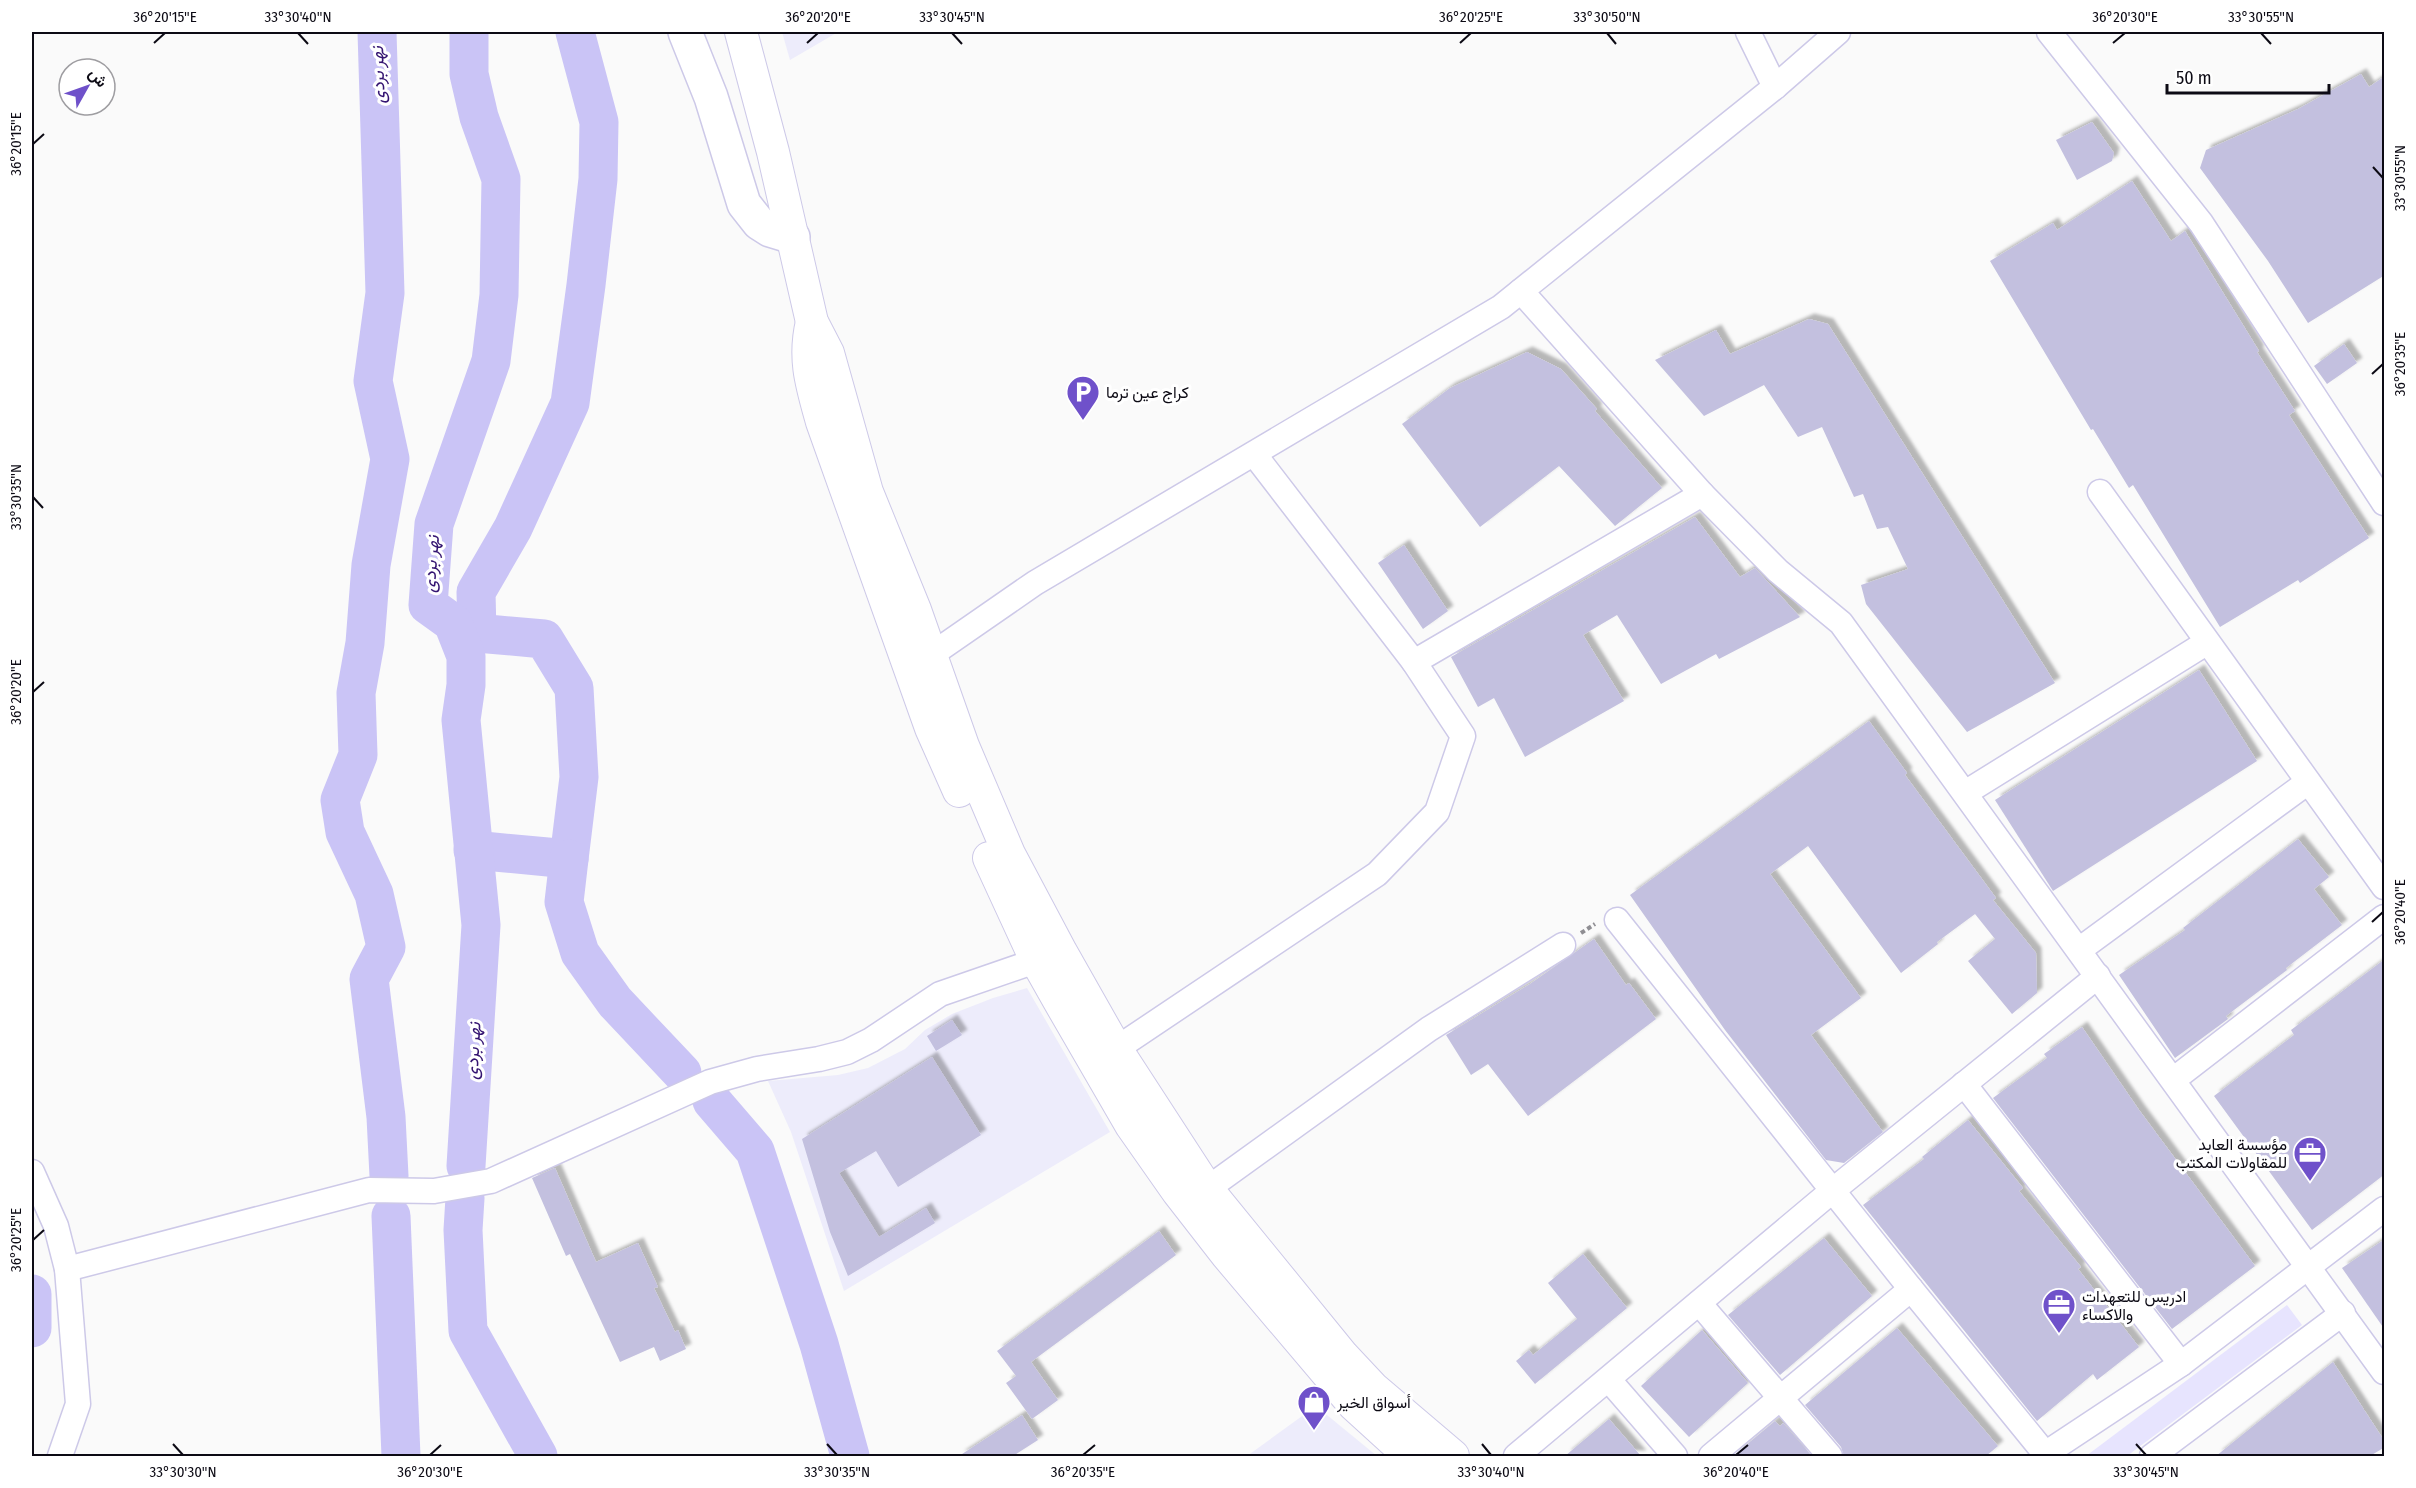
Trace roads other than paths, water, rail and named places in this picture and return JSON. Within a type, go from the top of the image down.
[{"type":"highway","points":[[685,32],[711,97],[744,204],[750,214],[765,227],[794,237]]},
{"type":"main road","points":[[741,32],[794,237],[812,322],[822,339],[834,369],[867,492],[921,661],[952,717],[1009,854],[1048,956],[1131,1125],[1178,1192],[1227,1255],[1354,1406],[1410,1456]]},
{"type":"main road","points":[[1048,956],[1116,1049],[1207,1189],[1343,1356],[1373,1388],[1454,1456]]},
{"type":"street","points":[[1748,32],[1775,87]]},
{"type":"street","points":[[921,661],[1035,583],[1501,307],[1775,87],[1838,32]]},
{"type":"street","points":[[2049,32],[2201,223],[2385,503]]},
{"type":"street","points":[[1521,291],[1701,494],[1778,571],[1842,623],[2385,1372]]},
{"type":"street","points":[[1116,1049],[1377,874],[1437,812],[1463,736],[1414,662],[1254,454]]},
{"type":"street","points":[[2100,492],[2206,643],[2385,886]]},
{"type":"street","points":[[1414,662],[1701,494]]},
{"type":"street","points":[[1965,793],[2206,643]]},
{"type":"street","points":[[2079,950],[2308,782]]},
{"type":"street","points":[[2173,1080],[2385,917]]},
{"type":"street","points":[[1617,920],[2045,1456],[2181,1364],[2385,1209]]},
{"type":"street","points":[[1207,1189],[1429,1029],[1563,945]]},
{"type":"street","points":[[67,1269],[369,1190],[434,1191],[491,1181],[710,1082],[757,1069],[847,1052],[871,1040],[940,994],[1048,956]]},
{"type":"street","points":[[1516,1456],[1832,1191],[2098,976]]},
{"type":"street","points":[[1964,1084],[2181,1364]]},
{"type":"street","points":[[32,1172],[56,1227],[67,1269],[78,1404],[60,1456]]},
{"type":"street","points":[[1711,1456],[1911,1289]]},
{"type":"street","points":[[1699,1304],[1830,1456]]},
{"type":"street","points":[[2152,1456],[2343,1313]]},
{"type":"street","points":[[1609,1380],[1675,1456]]},
{"type":"waterway","name":"نهر بردى","points":[[377,32],[385,293],[373,381],[390,459],[371,565],[365,643],[356,693],[358,755],[340,800],[345,832],[374,894],[386,947],[369,979],[386,1117],[389,1176]]},
{"type":"waterway","name":"نهر بردى","points":[[466,1166],[481,925],[461,720],[466,685],[466,656],[453,623],[428,605],[434,524],[491,361],[499,295],[501,179],[479,117],[469,74],[469,32]]},
{"type":"waterway","points":[[473,850],[569,859],[579,777],[574,688],[544,639],[477,633],[476,592],[513,528],[570,403],[598,179],[599,122],[575,32]]},
{"type":"waterway","points":[[569,859],[564,902],[580,953],[615,1002],[682,1073]]},
{"type":"waterway","points":[[712,1101],[755,1151],[819,1344],[850,1456]]},
{"type":"waterway","name":"نهر بردى","points":[[465,1198],[463,1230],[468,1331],[538,1456]]},
{"type":"waterway","name":"نهر بردى","points":[[391,1216],[401,1456]]},
{"type":"waterway","name":"نهر بردى","points":[[32,1294],[32,1328]]},
{"type":"place","name":"كراج عين ترما","points":[[1083,421]]},
{"type":"place","name":"مؤسسة العابد للمقاولات المكتب","points":[[2310,1182]]},
{"type":"place","name":"ادريس للتعهدات والاكساء","points":[[2059,1334]]},
{"type":"place","name":"أسواق الخير","points":[[1314,1431]]}]
